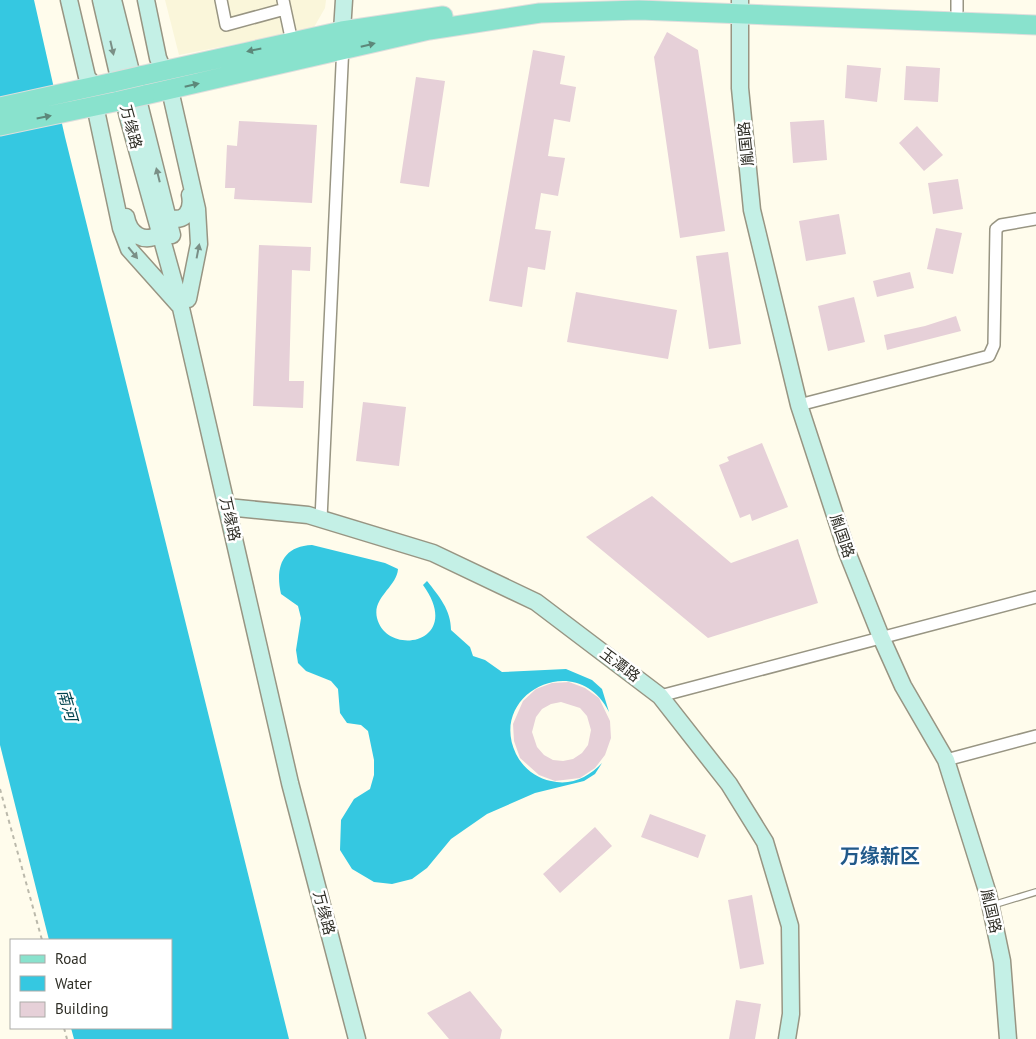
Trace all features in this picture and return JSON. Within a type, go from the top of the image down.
[{"type":"main road","points":[[69,0],[97,115],[121,228],[129,249],[185,304]]},
{"type":"main road","points":[[75,0],[95,75],[92,98],[104,114],[128,227],[135,235],[144,238],[153,237],[161,233]]},
{"type":"main road","name":"万缘路","points":[[101,0],[128,117],[161,233],[185,304]]},
{"type":"main road","name":"万缘路","points":[[114,0],[168,218],[185,304],[290,783],[357,1039]]},
{"type":"main road","points":[[146,0],[158,58],[163,70]]},
{"type":"main road","points":[[151,0],[165,56],[163,70]]},
{"type":"main road","points":[[342,31],[344,0]]},
{"type":"main road","points":[[0,126],[92,98],[114,82],[342,31],[539,2],[631,0]]},
{"type":"main road","points":[[643,0],[1036,25]]},
{"type":"main road","points":[[0,106],[92,98],[118,101],[429,30],[540,13],[740,6],[957,5],[1036,13]]},
{"type":"main road","name":"胤国路","points":[[740,6],[740,88],[752,210],[799,405],[847,552],[881,637],[903,686],[946,760],[991,906],[1002,962],[1008,1039]]},
{"type":"main road","points":[[168,218],[182,218],[189,212],[191,204],[171,116],[170,90]]},
{"type":"main road","points":[[170,90],[197,210],[199,244],[185,304]]},
{"type":"main road","name":"万缘路","points":[[231,507],[298,781],[365,1039]]},
{"type":"main road","name":"玉潭路","points":[[231,507],[308,515],[433,553],[536,602],[660,696],[729,784],[765,842],[790,926],[791,1014],[787,1039]]},
{"type":"street","points":[[221,0],[226,25],[284,4],[292,42]]},
{"type":"street","points":[[321,519],[343,51],[342,31]]},
{"type":"street","points":[[799,405],[989,356],[994,345],[996,229],[1001,225],[1036,219]]},
{"type":"street","points":[[660,696],[1036,597]]},
{"type":"street","points":[[946,760],[1036,736]]},
{"type":"lane","points":[[991,906],[1036,892]]},
{"type":"path","points":[[0,789],[42,939]]},
{"type":"shaded area","points":[[165,0],[326,0],[325,8],[313,29],[179,55]]},
{"type":"water","name":"南河","points":[[0,0],[34,0],[65,137],[289,1039],[74,1039],[71,1029],[172,1029],[172,939],[49,939],[0,745]]},
{"type":"water","points":[[312,545],[385,563],[398,569],[394,581],[381,598],[376,611],[377,618],[384,630],[394,638],[407,640],[420,638],[430,631],[435,620],[433,605],[423,585],[427,581],[447,610],[451,630],[470,647],[473,656],[485,660],[502,672],[566,669],[592,680],[602,689],[609,712],[595,693],[577,683],[558,681],[540,686],[524,697],[514,713],[510,732],[516,754],[526,768],[535,775],[551,781],[572,781],[585,776],[602,763],[595,774],[584,781],[535,793],[487,814],[451,839],[427,868],[412,879],[392,884],[374,882],[352,869],[340,850],[341,820],[354,799],[370,789],[374,775],[374,760],[368,731],[361,725],[347,723],[340,713],[338,689],[331,681],[306,671],[298,663],[296,650],[301,618],[298,606],[281,594],[279,584],[280,567],[287,554],[302,546]]},
{"type":"building","points":[[667,32],[698,50],[725,231],[680,238],[654,57]]},
{"type":"building","points":[[533,50],[565,56],[560,84],[576,87],[570,122],[554,119],[548,156],[565,158],[558,196],[541,193],[535,229],[551,231],[545,270],[528,267],[522,307],[489,301]]},
{"type":"building","points":[[847,65],[881,68],[877,102],[845,98]]},
{"type":"building","points":[[906,66],[940,68],[938,102],[904,100]]},
{"type":"building","points":[[416,77],[445,81],[429,187],[400,183]]},
{"type":"building","points":[[824,120],[827,160],[793,163],[790,122]]},
{"type":"building","points":[[239,121],[317,125],[312,203],[234,199],[235,188],[225,188],[227,145],[237,146]]},
{"type":"building","points":[[917,126],[943,155],[924,171],[899,143]]},
{"type":"building","points":[[958,179],[963,209],[933,214],[928,183]]},
{"type":"building","points":[[839,214],[846,254],[806,261],[799,221]]},
{"type":"building","points":[[936,228],[962,233],[953,274],[927,269]]},
{"type":"building","points":[[259,245],[311,247],[310,271],[292,270],[289,381],[304,381],[303,408],[253,406]]},
{"type":"building","points":[[728,252],[741,344],[709,349],[696,256]]},
{"type":"building","points":[[910,272],[914,288],[877,297],[873,281]]},
{"type":"building","points":[[576,292],[677,310],[668,359],[567,342]]},
{"type":"building","points":[[854,297],[865,342],[828,351],[818,306]]},
{"type":"building","points":[[956,316],[961,331],[887,350],[884,335],[925,326]]},
{"type":"building","points":[[363,402],[406,407],[399,466],[356,461]]},
{"type":"building","points":[[762,443],[788,507],[752,521],[750,514],[740,518],[719,465],[729,461],[727,457]]},
{"type":"building","points":[[652,496],[731,563],[798,539],[818,603],[708,638],[586,537]]},
{"type":"building","points":[[569,682],[585,688],[599,698],[610,721],[611,738],[605,755],[595,768],[580,778],[555,781],[539,775],[520,758],[514,741],[513,724],[523,701],[536,689],[552,683]],"holes":[[[561,702],[580,708],[587,716],[591,730],[588,745],[582,753],[573,759],[563,761],[553,760],[544,755],[537,747],[532,732],[536,717],[542,709],[551,704]]]},
{"type":"building","points":[[650,814],[706,835],[698,858],[641,837]]},
{"type":"building","points":[[595,827],[612,846],[560,893],[543,874]]},
{"type":"building","points":[[752,895],[764,964],[740,969],[728,900]]},
{"type":"building","points":[[470,991],[502,1030],[500,1039],[449,1039],[427,1013]]},
{"type":"building","points":[[736,1000],[761,1004],[755,1039],[729,1039]]},
{"type":"district","name":"万缘新区","points":[[880,856]]}]
